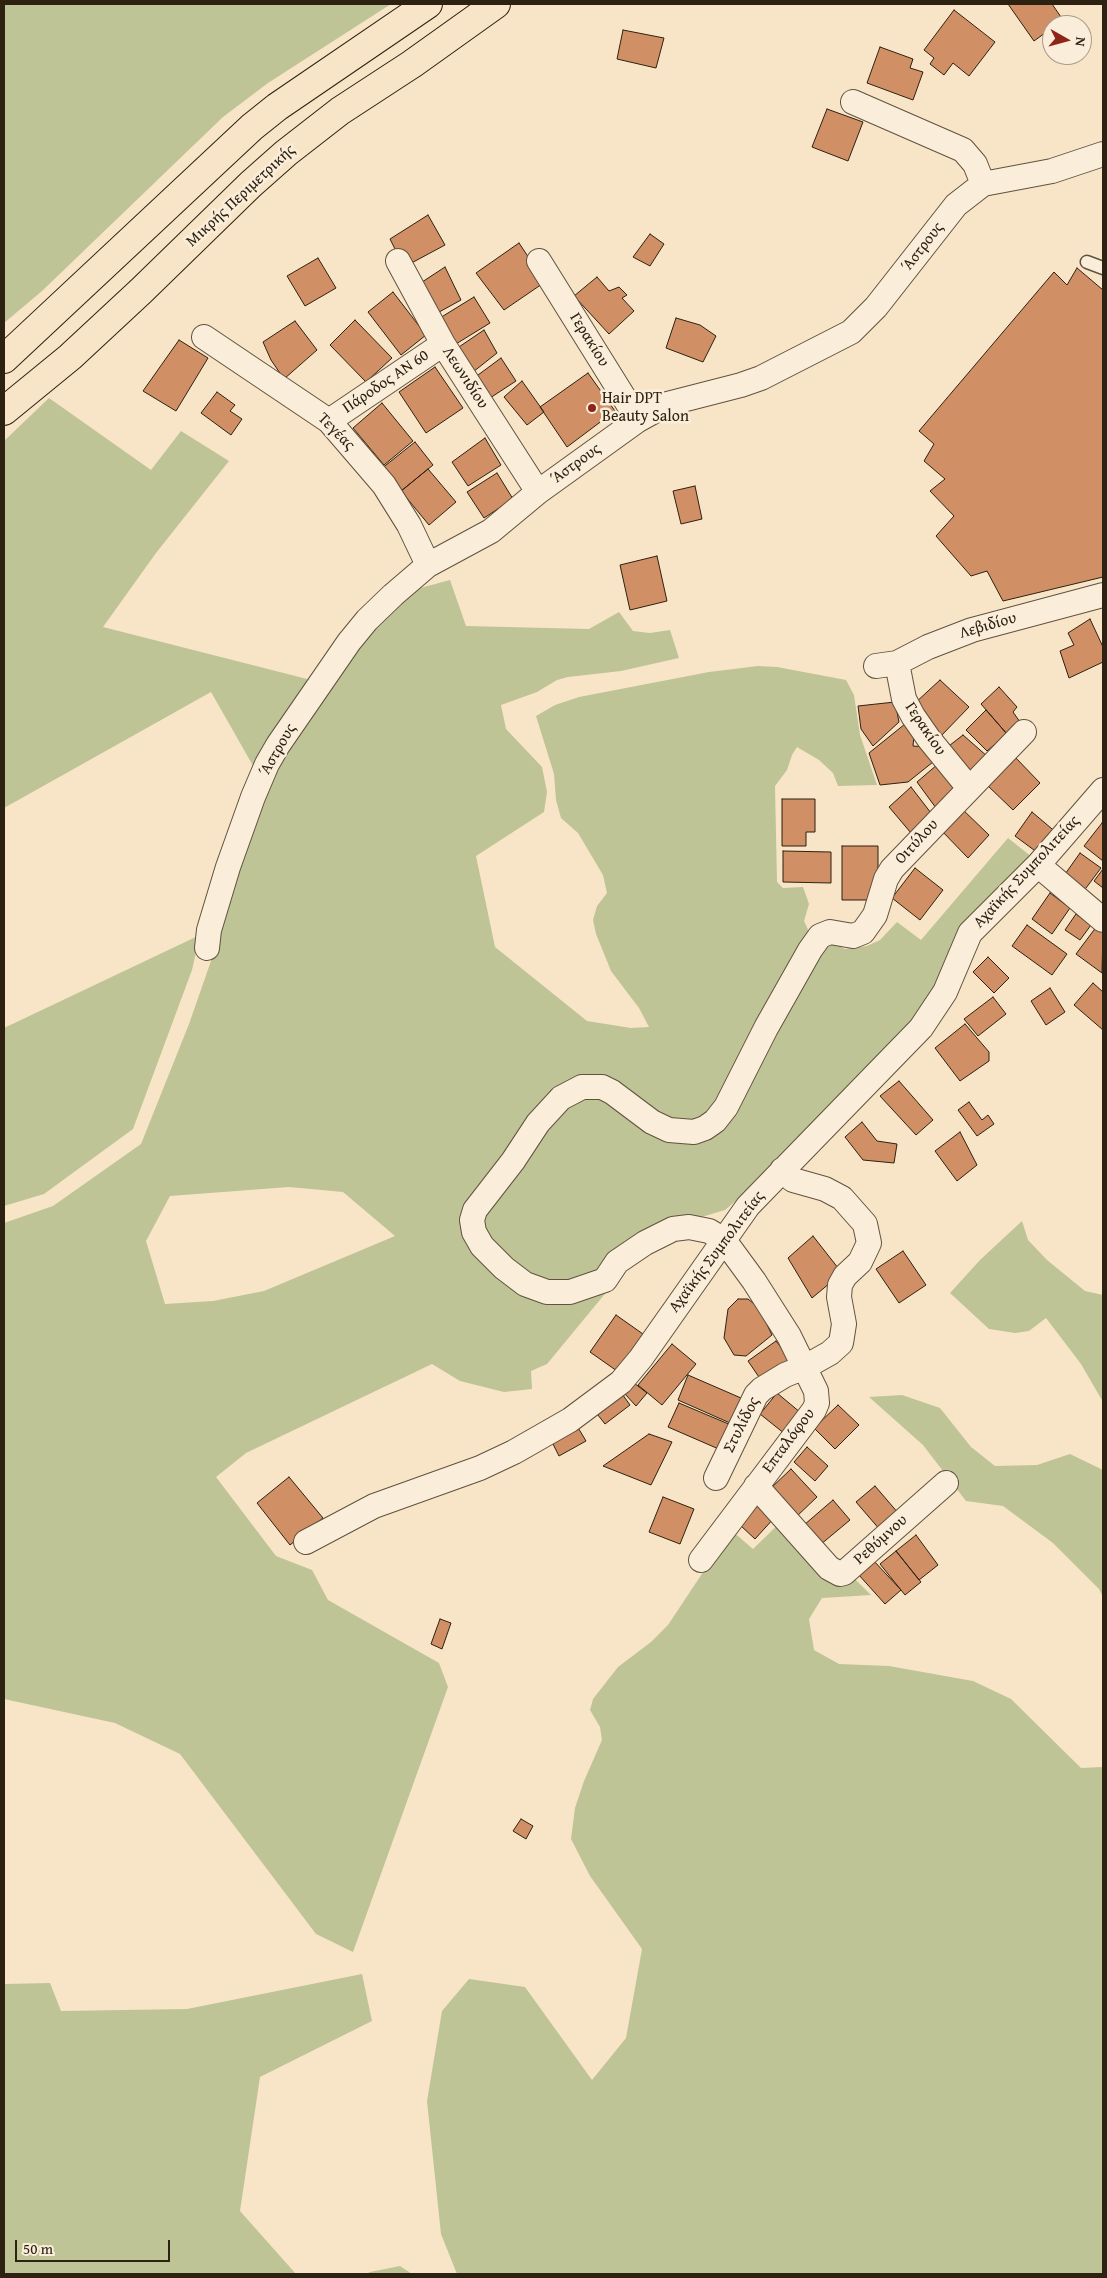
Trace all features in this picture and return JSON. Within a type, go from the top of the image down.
[{"type":"main road","points":[[4,359],[252,127],[277,107],[428,4]]},
{"type":"main road","name":"Μικρής Περιμετρικής","points":[[4,411],[70,357],[141,291],[236,197],[286,153],[340,111],[412,64],[496,4]]},
{"type":"street","points":[[853,102],[963,150],[975,164],[982,184]]},
{"type":"street","name":"Άστρους","points":[[206,948],[209,930],[231,858],[253,797],[274,751],[349,642],[367,620],[428,565],[491,530],[538,492],[638,420],[667,404],[761,378],[852,332],[876,307],[956,205],[982,184],[1052,171],[1103,154]]},
{"type":"street","name":"Γερακίου","points":[[539,260],[638,420]]},
{"type":"street","name":"Λεωνιδίου","points":[[398,261],[443,344],[538,492]]},
{"type":"street","name":"Τεγέας","points":[[204,337],[329,420],[384,485],[406,518],[428,565]]},
{"type":"street","name":"Πάροδος ΑΝ 60","points":[[329,420],[443,344]]},
{"type":"street","name":"Λεβιδίου","points":[[886,665],[972,630],[1103,595]]},
{"type":"street","name":"Γερακίου","points":[[886,665],[913,716],[934,746],[969,788]]},
{"type":"street","name":"Οιτύλου","points":[[724,1240],[715,1233],[700,1228],[674,1229],[652,1239],[617,1262],[605,1280],[585,1288],[558,1293],[534,1288],[504,1268],[482,1246],[474,1232],[472,1220],[479,1203],[513,1161],[538,1123],[561,1098],[582,1087],[602,1087],[612,1092],[652,1122],[669,1130],[694,1132],[715,1122],[726,1107],[766,1028],[810,950],[820,936],[830,932],[853,936],[863,932],[875,915],[886,879],[892,869],[1024,732]]},
{"type":"street","name":"Αχαϊκής Συμπολιτείας","points":[[306,1542],[374,1506],[480,1468],[514,1452],[570,1420],[617,1386],[632,1369],[748,1206],[921,1028],[943,997],[970,933],[1038,865],[1103,790]]},
{"type":"street","points":[[1038,865],[1103,920]]},
{"type":"street","name":"Στυλίδος","points":[[716,1478],[756,1395],[784,1375],[805,1367],[830,1353],[841,1343],[844,1324],[839,1297],[840,1285],[864,1256],[869,1243],[869,1234],[865,1224],[842,1198],[825,1189],[793,1180],[782,1170]]},
{"type":"street","name":"Επταλόφου","points":[[701,1560],[814,1410],[817,1403],[816,1391],[789,1336],[724,1240]]},
{"type":"street","name":"Ρεθύμνου","points":[[756,1486],[829,1568],[840,1574],[844,1573],[946,1483]]},
{"type":"lane","points":[[1087,262],[1103,268]]},
{"type":"green space","points":[[4,4],[391,4],[268,83],[223,117],[42,291],[4,323]]},
{"type":"green space","points":[[49,398],[151,470],[181,431],[229,461],[156,553],[103,627],[315,681],[256,771],[211,692],[4,808],[4,441]]},
{"type":"green space","points":[[450,580],[466,626],[589,629],[619,612],[633,631],[650,633],[670,630],[679,658],[621,671],[568,677],[557,680],[537,692],[501,705],[506,729],[542,767],[547,792],[544,812],[476,856],[495,947],[587,1021],[631,1028],[649,1027],[639,1008],[611,971],[596,934],[593,920],[597,906],[607,893],[603,875],[578,833],[561,818],[556,800],[554,774],[536,716],[555,705],[579,697],[709,672],[758,666],[777,667],[846,680],[854,695],[860,735],[877,785],[838,786],[833,773],[819,760],[797,747],[787,770],[775,786],[777,882],[783,888],[803,887],[809,904],[804,921],[810,934],[722,1092],[691,1139],[825,939],[845,949],[867,946],[880,940],[897,922],[921,940],[1008,838],[1037,861],[932,1002],[751,1188],[725,1210],[698,1218],[634,1243],[603,1260],[618,1278],[547,1364],[531,1371],[532,1389],[504,1392],[460,1381],[432,1364],[246,1453],[216,1477],[276,1556],[312,1570],[328,1600],[439,1663],[448,1687],[353,1952],[316,1934],[180,1754],[115,1723],[4,1699],[4,1223],[53,1206],[141,1144],[189,1024],[211,961],[213,942],[258,792],[357,639],[413,590]],"holes":[[[289,1187],[343,1192],[395,1236],[264,1291],[213,1301],[165,1304],[146,1241],[170,1196]]]},
{"type":"green space","points":[[200,935],[192,970],[133,1129],[44,1194],[4,1206],[4,1028]]},
{"type":"green space","points":[[1022,1221],[1028,1240],[1047,1260],[1085,1291],[1103,1295],[1103,1402],[1081,1364],[1046,1318],[1029,1331],[1015,1333],[989,1329],[950,1293],[980,1260]]},
{"type":"green space","points":[[902,1395],[940,1408],[971,1447],[995,1466],[1037,1465],[1070,1454],[1103,1470],[1103,1597],[1099,1589],[1053,1543],[1003,1506],[966,1501],[923,1445],[869,1397]]},
{"type":"green space","points":[[789,1514],[871,1595],[822,1598],[809,1619],[814,1650],[839,1664],[889,1666],[973,1681],[1011,1699],[1081,1768],[1102,1767],[1103,1763],[1103,2274],[457,2274],[441,2234],[427,2101],[442,2011],[469,1979],[525,1987],[592,2080],[626,2038],[642,1949],[590,1876],[571,1839],[575,1808],[584,1781],[602,1740],[600,1727],[590,1710],[593,1699],[618,1667],[651,1642],[668,1625],[731,1530],[753,1549]]},
{"type":"green space","points":[[362,1974],[372,2021],[260,2077],[240,2211],[296,2274],[4,2274],[4,1984],[50,1983],[61,2011],[187,2009]]},
{"type":"green space","points":[[400,2266],[412,2274],[366,2274],[370,2272]]},
{"type":"building","points":[[1008,4],[1052,4],[1060,15],[1042,15],[1042,35],[1034,41]]},
{"type":"building","points":[[954,10],[995,42],[969,76],[953,63],[944,75],[930,64],[934,58],[924,50]]},
{"type":"building","points":[[623,30],[664,38],[656,68],[617,59]]},
{"type":"building","points":[[880,47],[913,59],[910,68],[923,72],[913,100],[867,83]]},
{"type":"building","points":[[827,109],[863,122],[848,161],[812,147]]},
{"type":"building","points":[[428,215],[445,245],[404,267],[390,239]]},
{"type":"building","points":[[650,234],[664,244],[650,266],[633,257]]},
{"type":"building","points":[[519,243],[545,282],[504,310],[476,273]]},
{"type":"building","points":[[318,258],[336,288],[305,306],[287,276]]},
{"type":"building","points":[[445,267],[461,300],[430,317],[416,286]]},
{"type":"building","points":[[1077,268],[1103,290],[1103,577],[1003,601],[987,571],[971,576],[936,536],[954,516],[930,491],[945,479],[924,461],[934,444],[919,431],[1054,272],[1067,285]]},
{"type":"building","points":[[597,277],[609,291],[619,287],[627,295],[622,298],[634,311],[609,334],[574,296]]},
{"type":"building","points":[[393,292],[426,335],[401,355],[368,312]]},
{"type":"building","points":[[474,297],[490,323],[451,347],[435,321]]},
{"type":"building","points":[[676,318],[700,325],[716,336],[703,362],[666,348]]},
{"type":"building","points":[[355,320],[392,358],[366,382],[330,345]]},
{"type":"building","points":[[295,321],[317,350],[284,379],[271,360],[263,342]]},
{"type":"building","points":[[484,330],[497,353],[473,372],[453,351]]},
{"type":"building","points":[[179,340],[208,358],[176,411],[143,391]]},
{"type":"building","points":[[501,358],[516,381],[490,398],[474,378]]},
{"type":"building","points":[[435,367],[463,408],[426,433],[399,392]]},
{"type":"building","points":[[588,373],[615,411],[567,447],[540,407]]},
{"type":"building","points":[[522,381],[544,412],[527,425],[504,397]]},
{"type":"building","points":[[217,392],[235,405],[230,411],[242,419],[231,435],[201,413]]},
{"type":"building","points":[[382,403],[413,441],[384,465],[353,428]]},
{"type":"building","points":[[485,438],[501,465],[468,486],[452,462]]},
{"type":"building","points":[[415,442],[433,465],[400,492],[381,469]]},
{"type":"building","points":[[428,469],[456,502],[429,525],[401,491]]},
{"type":"building","points":[[497,473],[513,499],[484,518],[467,492]]},
{"type":"building","points":[[695,486],[702,519],[681,524],[673,491]]},
{"type":"building","points":[[657,556],[667,601],[630,610],[620,565]]},
{"type":"building","points":[[1090,619],[1103,647],[1103,662],[1069,678],[1060,651],[1074,645],[1068,633]]},
{"type":"building","points":[[940,680],[969,707],[940,737],[914,704]]},
{"type":"building","points":[[999,687],[1017,707],[1013,712],[1020,722],[1007,734],[981,704]]},
{"type":"building","points":[[895,702],[899,722],[873,746],[861,729],[858,706]]},
{"type":"building","points":[[986,710],[1007,734],[987,751],[966,730]]},
{"type":"building","points":[[905,724],[914,736],[913,746],[927,747],[933,762],[908,782],[880,785],[869,753]]},
{"type":"building","points":[[963,735],[988,757],[969,777],[945,749]]},
{"type":"building","points":[[1014,756],[1040,783],[1013,810],[986,784]]},
{"type":"building","points":[[938,764],[958,787],[936,808],[917,782]]},
{"type":"building","points":[[911,787],[931,813],[911,833],[889,807]]},
{"type":"building","points":[[782,799],[815,799],[815,832],[806,832],[806,846],[782,846]]},
{"type":"building","points":[[959,806],[989,835],[968,858],[939,828]]},
{"type":"building","points":[[1032,812],[1058,834],[1042,856],[1015,836]]},
{"type":"building","points":[[1103,824],[1103,861],[1084,846]]},
{"type":"building","points":[[842,846],[878,846],[878,900],[842,900]]},
{"type":"building","points":[[783,851],[831,852],[831,883],[783,882]]},
{"type":"building","points":[[1080,853],[1101,868],[1083,892],[1063,877]]},
{"type":"building","points":[[915,868],[943,890],[920,920],[892,898]]},
{"type":"building","points":[[1103,869],[1103,888],[1094,881]]},
{"type":"building","points":[[1050,893],[1070,908],[1052,934],[1032,919]]},
{"type":"building","points":[[1076,914],[1091,925],[1080,940],[1065,930]]},
{"type":"building","points":[[1027,925],[1067,954],[1052,975],[1012,946]]},
{"type":"building","points":[[1097,926],[1103,930],[1102,973],[1076,954]]},
{"type":"building","points":[[988,957],[1009,978],[994,993],[973,972]]},
{"type":"building","points":[[1093,983],[1103,992],[1103,1030],[1074,1005]]},
{"type":"building","points":[[1050,988],[1065,1012],[1046,1025],[1031,1001]]},
{"type":"building","points":[[993,997],[1006,1014],[978,1036],[964,1019]]},
{"type":"building","points":[[965,1024],[989,1052],[989,1061],[960,1081],[935,1048]]},
{"type":"building","points":[[899,1081],[933,1120],[916,1135],[880,1096]]},
{"type":"building","points":[[969,1102],[982,1120],[988,1115],[994,1124],[977,1136],[958,1110]]},
{"type":"building","points":[[862,1122],[877,1141],[897,1144],[894,1163],[863,1160],[845,1137]]},
{"type":"building","points":[[960,1132],[977,1165],[957,1181],[935,1151]]},
{"type":"building","points":[[813,1236],[842,1273],[812,1298],[788,1258]]},
{"type":"building","points":[[903,1251],[926,1285],[899,1303],[876,1269]]},
{"type":"building","points":[[738,1299],[748,1299],[759,1308],[772,1335],[746,1356],[734,1355],[724,1338],[728,1309]]},
{"type":"building","points":[[616,1315],[643,1334],[617,1371],[590,1352]]},
{"type":"building","points":[[776,1341],[792,1361],[761,1380],[748,1361]]},
{"type":"building","points":[[672,1344],[696,1364],[662,1405],[638,1385]]},
{"type":"building","points":[[688,1375],[741,1398],[730,1423],[678,1400]]},
{"type":"building","points":[[634,1383],[647,1393],[636,1406],[625,1394]]},
{"type":"building","points":[[620,1391],[630,1405],[605,1424],[594,1410]]},
{"type":"building","points":[[777,1393],[801,1413],[785,1434],[760,1414]]},
{"type":"building","points":[[679,1403],[731,1425],[721,1450],[668,1427]]},
{"type":"building","points":[[838,1405],[859,1425],[835,1449],[814,1428]]},
{"type":"building","points":[[577,1426],[586,1441],[559,1456],[551,1440]]},
{"type":"building","points":[[649,1434],[672,1442],[651,1485],[603,1466]]},
{"type":"building","points":[[807,1447],[828,1466],[815,1481],[794,1462]]},
{"type":"building","points":[[791,1469],[817,1497],[796,1517],[770,1489]]},
{"type":"building","points":[[289,1477],[323,1518],[290,1545],[257,1503]]},
{"type":"building","points":[[875,1486],[899,1514],[881,1531],[856,1502]]},
{"type":"building","points":[[663,1497],[694,1509],[680,1544],[649,1532]]},
{"type":"building","points":[[833,1500],[850,1520],[820,1545],[804,1525]]},
{"type":"building","points":[[760,1503],[775,1517],[755,1539],[740,1525]]},
{"type":"building","points":[[916,1535],[938,1565],[919,1580],[896,1551]]},
{"type":"building","points":[[896,1551],[921,1582],[905,1595],[880,1564]]},
{"type":"building","points":[[873,1560],[901,1590],[885,1604],[858,1574]]},
{"type":"building","points":[[440,1619],[451,1623],[442,1649],[431,1644]]},
{"type":"building","points":[[521,1819],[533,1826],[526,1839],[513,1831]]},
{"type":"place","name":"Hair DPT Beauty Salon","points":[[592,408]]}]
